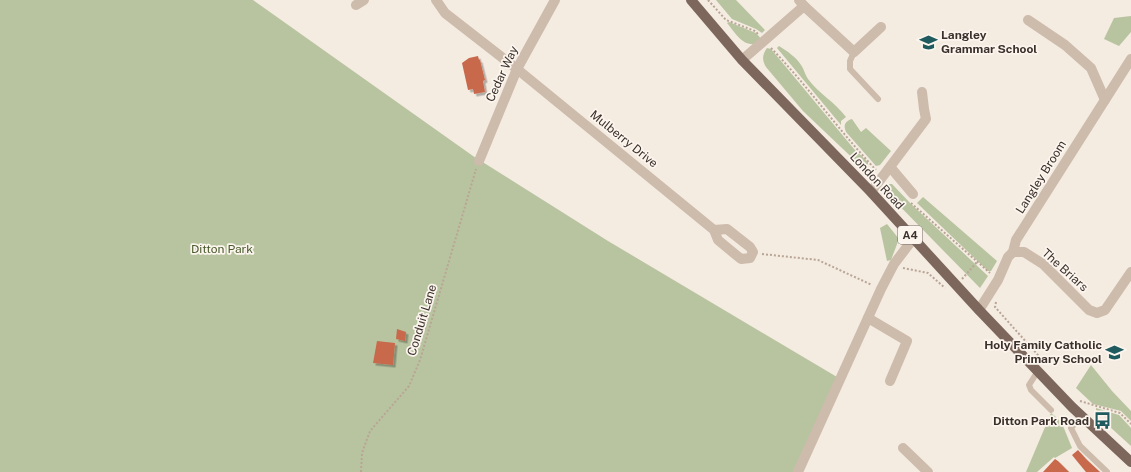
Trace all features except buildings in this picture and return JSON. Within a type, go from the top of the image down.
[{"type":"main road","name":"London Road","points":[[692,1],[742,60],[871,192],[979,310],[1082,416],[1131,462]]},
{"type":"street","name":"Mulberry Drive","points":[[436,0],[445,13],[517,69],[714,230],[718,240],[741,259],[750,258],[753,252],[750,247],[727,229],[714,230]]},
{"type":"street","name":"Cedar Way","points":[[479,160],[517,69],[555,0]]},
{"type":"street","points":[[742,60],[765,41],[801,3],[854,52],[881,27]]},
{"type":"street","points":[[1028,20],[1065,45],[1091,68],[1105,100]]},
{"type":"street","name":"Langley Broom","points":[[979,310],[998,280],[1008,257],[1013,252],[1016,240],[1131,59]]},
{"type":"street","points":[[871,192],[926,119],[922,92]]},
{"type":"street","points":[[890,168],[910,196]]},
{"type":"street","points":[[798,472],[881,289],[894,264],[913,239]]},
{"type":"street","name":"The Briars","points":[[1013,252],[1024,252],[1042,264],[1089,310],[1097,313],[1105,310],[1131,272]]},
{"type":"street","points":[[868,318],[907,341],[890,381]]},
{"type":"street","points":[[903,448],[928,472]]},
{"type":"lane","points":[[854,52],[850,61],[850,69],[878,99]]},
{"type":"lane","points":[[1038,371],[1029,385],[1031,390],[1051,410]]},
{"type":"lane","points":[[1082,416],[1072,428],[1080,446],[1108,472]]},
{"type":"path","points":[[708,0],[726,20],[756,31],[807,88],[852,145],[883,178]]},
{"type":"path","name":"Conduit Lane","points":[[361,472],[362,453],[370,431],[409,386],[420,360],[479,160]]},
{"type":"path","points":[[910,196],[998,280]]},
{"type":"path","points":[[753,252],[818,260],[881,289]]},
{"type":"path","points":[[900,267],[928,273],[950,293]]},
{"type":"path","points":[[996,300],[995,307],[1047,365]]},
{"type":"path","points":[[1078,400],[1120,414],[1131,424]]},
{"type":"green space","name":"Ditton Park","points":[[0,0],[253,0],[473,156],[608,241],[837,377],[793,472],[0,472]]},
{"type":"green space","points":[[716,0],[736,0],[765,30],[762,33],[732,19]]},
{"type":"green space","points":[[1131,16],[1131,32],[1119,46],[1104,39],[1114,18]]},
{"type":"green space","points":[[729,22],[756,33],[763,41],[757,44],[746,43],[738,37],[727,23]]},
{"type":"green space","points":[[779,46],[797,59],[812,84],[846,117],[841,121],[841,125],[777,48]]},
{"type":"green space","points":[[767,48],[771,49],[854,149],[868,162],[868,164],[863,168],[803,111],[766,67],[763,58]]},
{"type":"green space","points":[[852,119],[861,132],[866,128],[891,151],[880,165],[876,166],[846,132],[845,124]]},
{"type":"green space","points":[[888,184],[892,184],[911,204],[988,276],[980,288],[886,192],[884,188]]},
{"type":"green space","points":[[923,197],[997,261],[991,271],[988,271],[917,203]]},
{"type":"green space","points":[[887,224],[899,239],[891,260],[887,261],[880,228]]},
{"type":"green space","points":[[1091,365],[1112,391],[1131,411],[1131,421],[1121,411],[1093,404],[1076,388]]},
{"type":"green space","points":[[1096,408],[1119,415],[1131,428],[1131,446],[1109,426],[1110,421],[1096,410]]},
{"type":"green space","points":[[1051,413],[1061,421],[1072,448],[1055,458],[1054,457],[1037,472],[1026,472]]},
{"type":"place","name":"Langley Grammar School","points":[[928,42]]},
{"type":"place","name":"Holy Family Catholic Primary School","points":[[1115,352]]},
{"type":"place","name":"Ditton Park Road","points":[[1102,421]]}]
